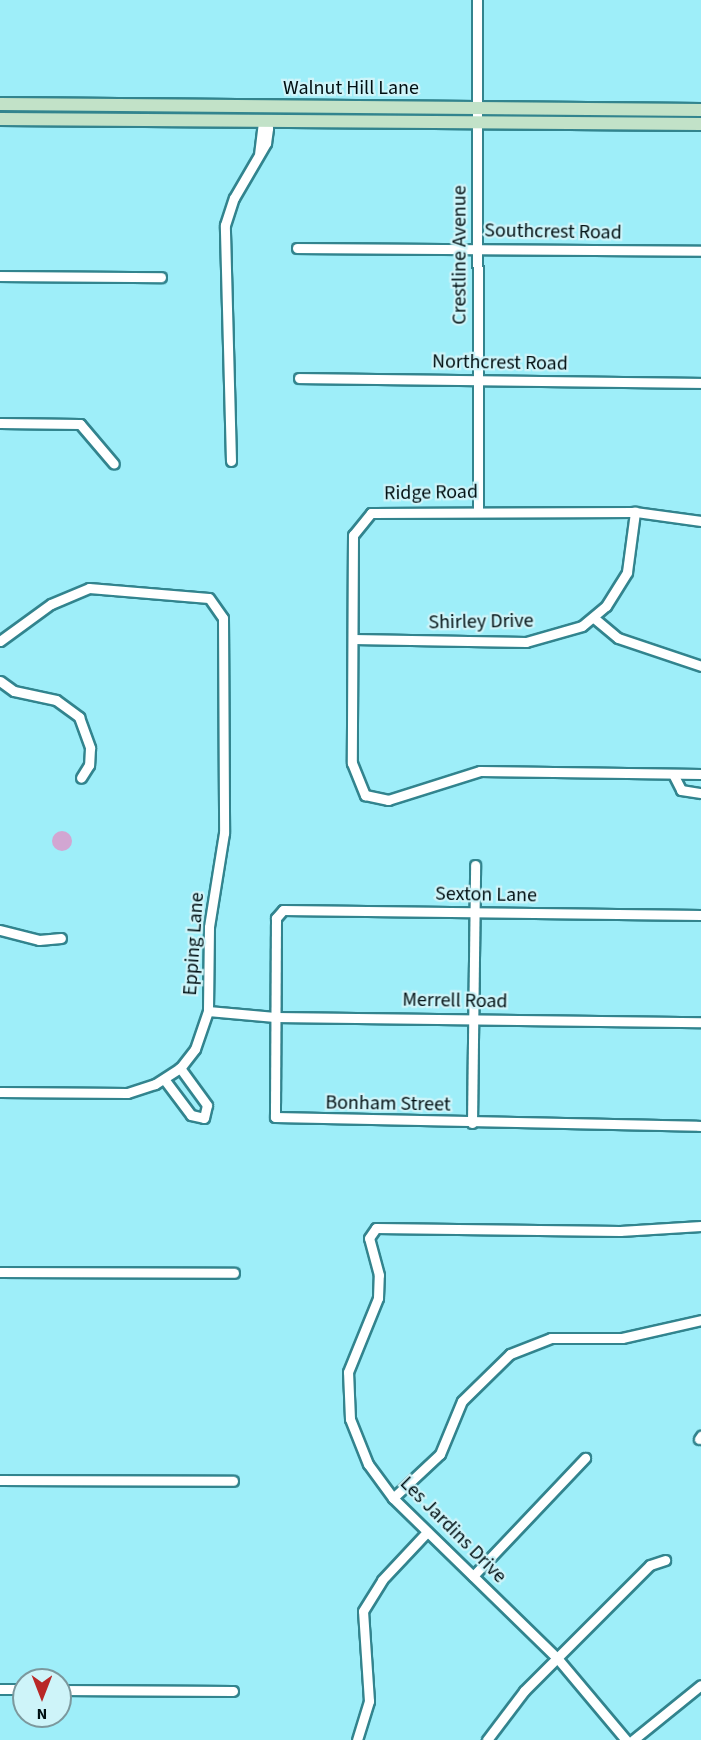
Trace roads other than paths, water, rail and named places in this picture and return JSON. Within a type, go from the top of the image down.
[{"type":"main road","name":"Walnut Hill Lane","points":[[0,104],[701,110]]},
{"type":"main road","points":[[60,105],[60,120]]},
{"type":"main road","points":[[263,107],[263,122]]},
{"type":"main road","name":"Walnut Hill Lane","points":[[0,119],[701,124]]},
{"type":"street","name":"Crestline Avenue","points":[[477,0],[478,510]]},
{"type":"street","points":[[231,461],[225,225],[259,153],[259,128],[263,122]]},
{"type":"street","name":"Southcrest Road","points":[[297,248],[701,251]]},
{"type":"street","points":[[0,276],[161,277]]},
{"type":"street","name":"Northcrest Road","points":[[299,378],[701,383]]},
{"type":"street","points":[[0,423],[80,424],[114,464]]},
{"type":"street","name":"Ridge Road","points":[[673,774],[480,771],[388,800],[365,795],[359,786],[352,763],[353,535],[361,520],[387,510],[635,512],[701,521]]},
{"type":"street","name":"Shirley Drive","points":[[353,639],[526,642],[564,634],[594,618],[627,572],[635,512]]},
{"type":"street","name":"Epping Lane","points":[[0,641],[51,604],[89,588],[209,598],[223,618],[224,833],[209,927],[208,1011],[195,1049],[180,1068],[165,1079],[127,1093],[0,1092]]},
{"type":"street","points":[[594,618],[618,638],[701,666]]},
{"type":"street","points":[[0,681],[14,692],[56,700],[79,717],[90,748],[89,765],[81,778]]},
{"type":"street","points":[[701,774],[673,774],[681,790],[701,793]]},
{"type":"street","points":[[472,1123],[475,865]]},
{"type":"street","name":"Sexton Lane","points":[[276,918],[282,910],[701,915]]},
{"type":"street","name":"Bonham Street","points":[[276,918],[275,1117],[472,1123],[701,1126]]},
{"type":"street","points":[[0,930],[39,940],[61,938]]},
{"type":"street","name":"Merrell Road","points":[[208,1011],[275,1017],[701,1022]]},
{"type":"street","points":[[165,1079],[191,1115],[204,1118],[207,1105],[180,1068]]},
{"type":"street","name":"Les Jardins Drive","points":[[626,1740],[558,1659],[393,1498],[368,1464],[346,1400],[348,1372],[379,1288],[369,1238],[376,1228],[620,1231],[701,1226]]},
{"type":"street","points":[[0,1272],[234,1273]]},
{"type":"street","points":[[393,1498],[440,1454],[462,1401],[510,1354],[551,1338],[622,1338],[701,1320]]},
{"type":"street","points":[[473,1576],[585,1458]]},
{"type":"street","points":[[0,1480],[233,1481]]},
{"type":"street","points":[[357,1740],[369,1701],[363,1611],[382,1580],[427,1532]]},
{"type":"street","points":[[487,1740],[507,1710],[650,1566],[665,1560]]},
{"type":"street","points":[[633,1740],[701,1685]]},
{"type":"street","points":[[72,1690],[233,1691]]}]
